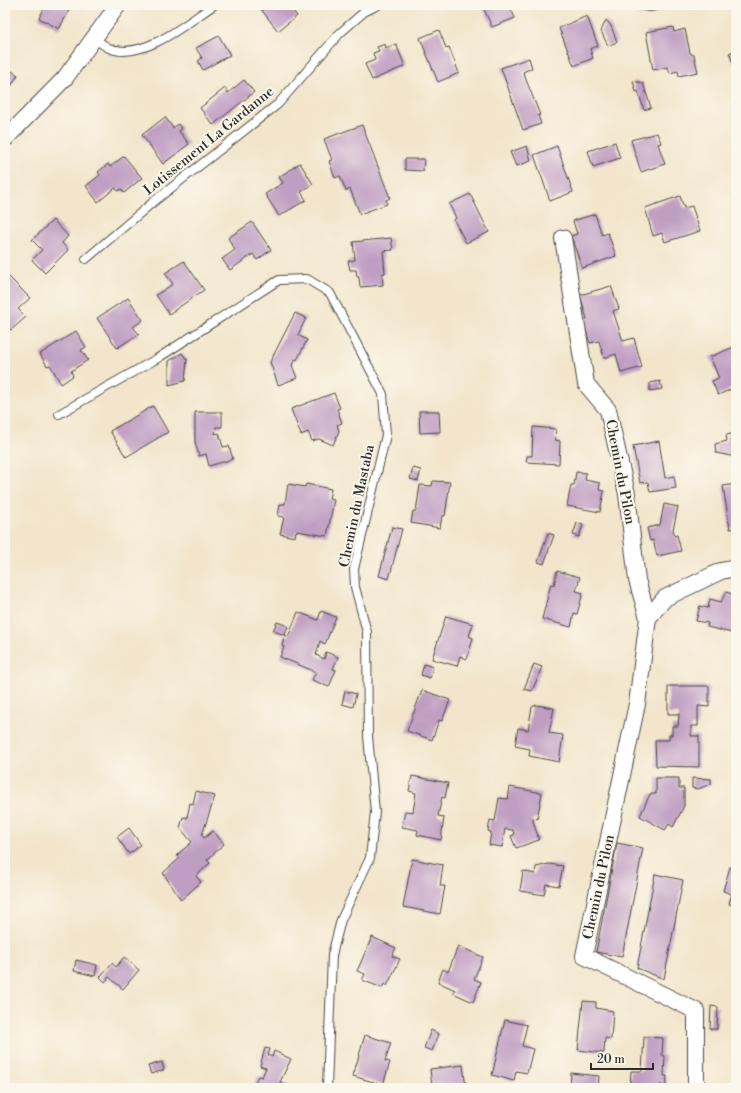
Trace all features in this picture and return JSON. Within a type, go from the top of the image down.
[{"type":"street","points":[[5,139],[65,78],[118,5]]},
{"type":"street","name":"Chemin du Pilon","points":[[563,238],[586,384],[608,410],[627,494],[637,580],[648,618],[637,704],[584,956],[696,1010],[696,1088]]},
{"type":"street","points":[[648,618],[665,598],[721,571],[736,568]]},
{"type":"lane","points":[[94,38],[108,48],[115,50],[135,50],[150,45],[178,29],[214,5]]},
{"type":"lane","name":"Lotissement La Gardanne","points":[[86,259],[152,203],[278,104],[340,33],[364,12],[378,5]]},
{"type":"lane","points":[[637,5],[650,7],[659,5]]},
{"type":"lane","name":"Chemin du Mastaba","points":[[59,414],[158,358],[279,280],[307,279],[330,293],[383,394],[386,435],[354,569],[355,587],[367,632],[368,736],[375,812],[370,858],[341,920],[332,955],[327,1088]]},
{"type":"building","points":[[46,5],[72,5],[59,29],[39,18]]},
{"type":"building","points":[[264,5],[288,5],[297,16],[278,31],[260,8]]},
{"type":"building","points":[[482,5],[509,5],[515,18],[492,27]]},
{"type":"building","points":[[587,16],[598,46],[590,49],[593,58],[574,66],[559,28]]},
{"type":"building","points":[[606,20],[611,26],[617,42],[608,46],[601,31]]},
{"type":"building","points":[[673,27],[674,32],[685,29],[690,53],[694,55],[698,72],[679,76],[678,71],[670,73],[668,67],[653,70],[646,32]]},
{"type":"building","points":[[439,30],[446,48],[449,47],[459,73],[438,82],[420,38]]},
{"type":"building","points":[[219,36],[230,55],[203,70],[198,61],[202,58],[196,48]]},
{"type":"building","points":[[385,44],[386,48],[396,44],[405,66],[372,80],[365,64],[375,60],[373,53],[379,51],[377,47]]},
{"type":"building","points":[[736,50],[736,62],[733,63],[729,53]]},
{"type":"building","points":[[529,58],[532,68],[523,72],[540,115],[538,115],[541,124],[523,130],[501,68]]},
{"type":"building","points":[[5,67],[18,75],[5,95]]},
{"type":"building","points":[[244,80],[254,92],[213,125],[200,108],[225,88],[228,93]]},
{"type":"building","points":[[633,81],[643,83],[651,108],[644,110]]},
{"type":"building","points":[[165,117],[173,128],[178,124],[182,129],[179,131],[189,144],[163,164],[142,135]]},
{"type":"building","points":[[362,125],[390,198],[386,200],[387,204],[360,214],[350,189],[346,191],[340,176],[335,178],[329,161],[332,160],[324,139]]},
{"type":"building","points":[[657,133],[661,143],[658,144],[665,164],[641,172],[631,140]]},
{"type":"building","points":[[615,142],[620,158],[593,167],[588,151]]},
{"type":"building","points":[[527,146],[531,161],[516,166],[510,152]]},
{"type":"building","points":[[557,146],[573,192],[550,201],[534,155]]},
{"type":"building","points":[[124,156],[142,178],[124,193],[121,189],[118,191],[115,188],[98,202],[86,186],[100,175],[98,172],[108,164],[110,167]]},
{"type":"building","points":[[405,159],[424,159],[423,171],[405,170]]},
{"type":"building","points":[[300,163],[313,184],[301,192],[306,200],[279,216],[265,194],[283,183],[279,177]]},
{"type":"building","points":[[470,194],[489,232],[466,243],[454,220],[456,218],[449,204]]},
{"type":"building","points":[[680,196],[684,208],[692,206],[700,231],[665,242],[662,233],[653,236],[645,208]]},
{"type":"building","points":[[595,214],[602,235],[608,233],[616,256],[582,268],[571,236],[577,234],[573,221]]},
{"type":"building","points":[[53,220],[68,236],[62,243],[68,250],[45,273],[32,260],[42,250],[32,240]]},
{"type":"building","points":[[252,222],[271,250],[257,260],[253,254],[230,270],[222,259],[235,250],[228,238]]},
{"type":"building","points":[[391,238],[393,250],[383,251],[385,273],[382,274],[383,285],[360,287],[359,277],[357,277],[356,270],[350,270],[348,261],[355,260],[353,242]]},
{"type":"building","points":[[184,261],[204,290],[169,314],[156,295],[173,284],[165,273]]},
{"type":"building","points":[[5,273],[30,298],[18,309],[26,317],[11,330],[5,324]]},
{"type":"building","points":[[611,286],[619,309],[613,311],[623,341],[634,338],[642,367],[621,373],[616,354],[604,358],[599,341],[590,343],[583,320],[587,319],[580,295]]},
{"type":"building","points":[[128,298],[143,320],[133,327],[139,334],[117,348],[97,318]]},
{"type":"building","points":[[295,313],[306,318],[298,335],[307,340],[297,360],[295,359],[292,365],[297,378],[278,385],[270,362]]},
{"type":"building","points":[[76,331],[86,347],[81,350],[88,360],[71,371],[73,376],[61,384],[50,365],[47,366],[40,354]]},
{"type":"building","points":[[736,346],[736,387],[718,395],[712,381],[719,378],[710,357]]},
{"type":"building","points":[[182,353],[187,360],[185,381],[169,385],[169,361]]},
{"type":"building","points":[[660,381],[662,389],[650,391],[650,383]]},
{"type":"building","points":[[334,393],[340,408],[337,409],[342,423],[337,425],[339,431],[333,445],[319,439],[312,441],[308,432],[301,435],[291,409]]},
{"type":"building","points":[[153,406],[168,432],[126,457],[110,431]]},
{"type":"building","points":[[419,411],[439,411],[440,432],[420,433]]},
{"type":"building","points":[[195,412],[222,412],[222,427],[216,427],[215,434],[219,433],[223,447],[229,446],[233,459],[209,466],[206,454],[199,456],[195,442]]},
{"type":"building","points":[[533,427],[556,429],[555,440],[560,441],[559,464],[526,462],[527,456],[532,456]]},
{"type":"building","points":[[736,433],[736,457],[716,453],[715,444],[727,441],[726,435]]},
{"type":"building","points":[[659,441],[665,478],[674,476],[676,488],[650,492],[648,482],[640,483],[633,446]]},
{"type":"building","points":[[413,468],[421,470],[418,481],[410,479]]},
{"type":"building","points":[[576,472],[586,473],[585,480],[600,483],[599,490],[604,491],[600,512],[567,506],[571,485],[574,485]]},
{"type":"building","points":[[433,481],[450,482],[445,516],[442,516],[440,528],[411,523],[413,511],[416,511],[420,485],[432,486]]},
{"type":"building","points":[[288,484],[305,487],[306,484],[331,489],[329,499],[334,500],[327,536],[296,531],[295,537],[280,534],[284,517],[278,516],[280,504],[285,504]]},
{"type":"building","points":[[736,484],[736,528],[730,529],[723,486]]},
{"type":"building","points":[[664,504],[678,507],[673,530],[675,536],[677,535],[681,551],[657,556],[653,540],[650,541],[647,528],[660,525]]},
{"type":"building","points":[[577,523],[583,525],[579,537],[573,535]]},
{"type":"building","points":[[392,527],[402,529],[389,579],[379,576]]},
{"type":"building","points":[[548,533],[554,535],[544,564],[538,562]]},
{"type":"building","points":[[557,571],[580,577],[576,591],[583,593],[577,614],[574,613],[571,627],[542,619],[551,584],[554,585]]},
{"type":"building","points":[[726,592],[736,595],[736,634],[707,627],[708,623],[696,621],[700,606],[708,608],[710,599],[721,602]]},
{"type":"building","points":[[321,611],[336,617],[325,644],[320,641],[316,655],[324,659],[326,652],[338,657],[333,669],[336,670],[329,687],[312,680],[316,672],[280,657],[284,647],[282,646],[285,635],[288,637],[298,612],[318,620]]},
{"type":"building","points":[[446,616],[473,624],[469,636],[473,638],[467,659],[460,656],[457,666],[432,659]]},
{"type":"building","points":[[277,622],[288,626],[285,635],[273,631]]},
{"type":"building","points":[[424,664],[433,667],[430,678],[421,675]]},
{"type":"building","points":[[534,664],[542,667],[532,691],[524,689]]},
{"type":"building","points":[[668,686],[709,686],[709,707],[698,706],[698,726],[691,726],[691,736],[699,736],[699,767],[656,766],[655,740],[669,740],[669,735],[672,735],[672,726],[678,726],[679,714],[668,714]]},
{"type":"building","points":[[422,690],[450,700],[442,721],[439,720],[432,740],[407,731]]},
{"type":"building","points":[[345,691],[356,694],[353,707],[342,704]]},
{"type":"building","points":[[536,705],[554,708],[549,733],[563,735],[559,762],[529,756],[530,749],[515,746],[518,728],[528,730],[532,707]]},
{"type":"building","points":[[412,776],[448,783],[445,798],[442,797],[438,816],[444,817],[441,840],[417,835],[418,830],[402,827],[405,811],[413,812],[416,793],[409,791]]},
{"type":"building","points":[[656,778],[679,778],[679,788],[684,788],[684,806],[673,827],[669,824],[665,830],[640,816],[650,794],[656,794]]},
{"type":"building","points":[[692,778],[711,779],[711,784],[698,789],[692,788]]},
{"type":"building","points":[[510,787],[542,793],[537,819],[533,818],[539,840],[516,848],[511,836],[514,835],[513,830],[505,829],[502,847],[489,845],[491,832],[488,831],[490,820],[495,821],[499,798],[508,799]]},
{"type":"building","points":[[196,791],[215,796],[202,835],[204,838],[213,831],[224,844],[207,860],[210,863],[196,876],[201,882],[181,900],[163,873],[180,858],[177,855],[192,842],[180,828],[183,817],[187,818],[190,803],[193,804]]},
{"type":"building","points":[[129,828],[141,845],[129,854],[117,837]]},
{"type":"building","points":[[617,843],[643,848],[622,957],[596,952]]},
{"type":"building","points":[[412,859],[443,865],[440,886],[445,886],[440,914],[403,907]]},
{"type":"building","points":[[549,864],[563,866],[559,886],[546,884],[544,895],[520,891],[523,871],[535,874],[536,867]]},
{"type":"building","points":[[730,867],[736,868],[736,907],[729,904],[732,894],[723,891]]},
{"type":"building","points":[[655,874],[683,880],[664,979],[637,968]]},
{"type":"building","points":[[372,937],[396,948],[392,956],[400,959],[387,986],[384,984],[382,988],[362,980],[365,974],[357,971]]},
{"type":"building","points":[[458,946],[483,957],[474,979],[481,982],[473,1002],[453,993],[455,990],[438,982],[443,969],[448,972]]},
{"type":"building","points":[[124,957],[139,970],[123,989],[109,977],[105,982],[100,977],[112,963],[116,967]]},
{"type":"building","points":[[76,960],[97,965],[95,976],[74,971]]},
{"type":"building","points":[[583,1001],[596,1002],[596,1008],[613,1011],[611,1039],[605,1038],[604,1053],[578,1050]]},
{"type":"building","points":[[711,1006],[718,1007],[717,1029],[710,1029]]},
{"type":"building","points":[[505,1020],[527,1025],[522,1046],[533,1049],[527,1073],[516,1071],[514,1081],[492,1075]]},
{"type":"building","points":[[431,1030],[439,1034],[432,1051],[424,1048]]},
{"type":"building","points":[[365,1035],[391,1043],[385,1061],[390,1062],[383,1085],[353,1076]]},
{"type":"building","points":[[644,1037],[663,1038],[662,1055],[665,1056],[664,1076],[667,1076],[666,1086],[660,1085],[660,1088],[641,1088],[641,1084],[630,1084],[631,1071],[642,1071]]},
{"type":"building","points":[[265,1048],[270,1049],[268,1055],[272,1057],[274,1051],[291,1059],[280,1082],[294,1088],[252,1088],[258,1076],[262,1077],[266,1068],[260,1066]]},
{"type":"building","points":[[162,1062],[164,1070],[151,1074],[148,1066]]},
{"type":"building","points":[[463,1065],[466,1088],[428,1088],[432,1087],[430,1069]]},
{"type":"building","points":[[571,1073],[599,1076],[598,1088],[570,1088]]}]
